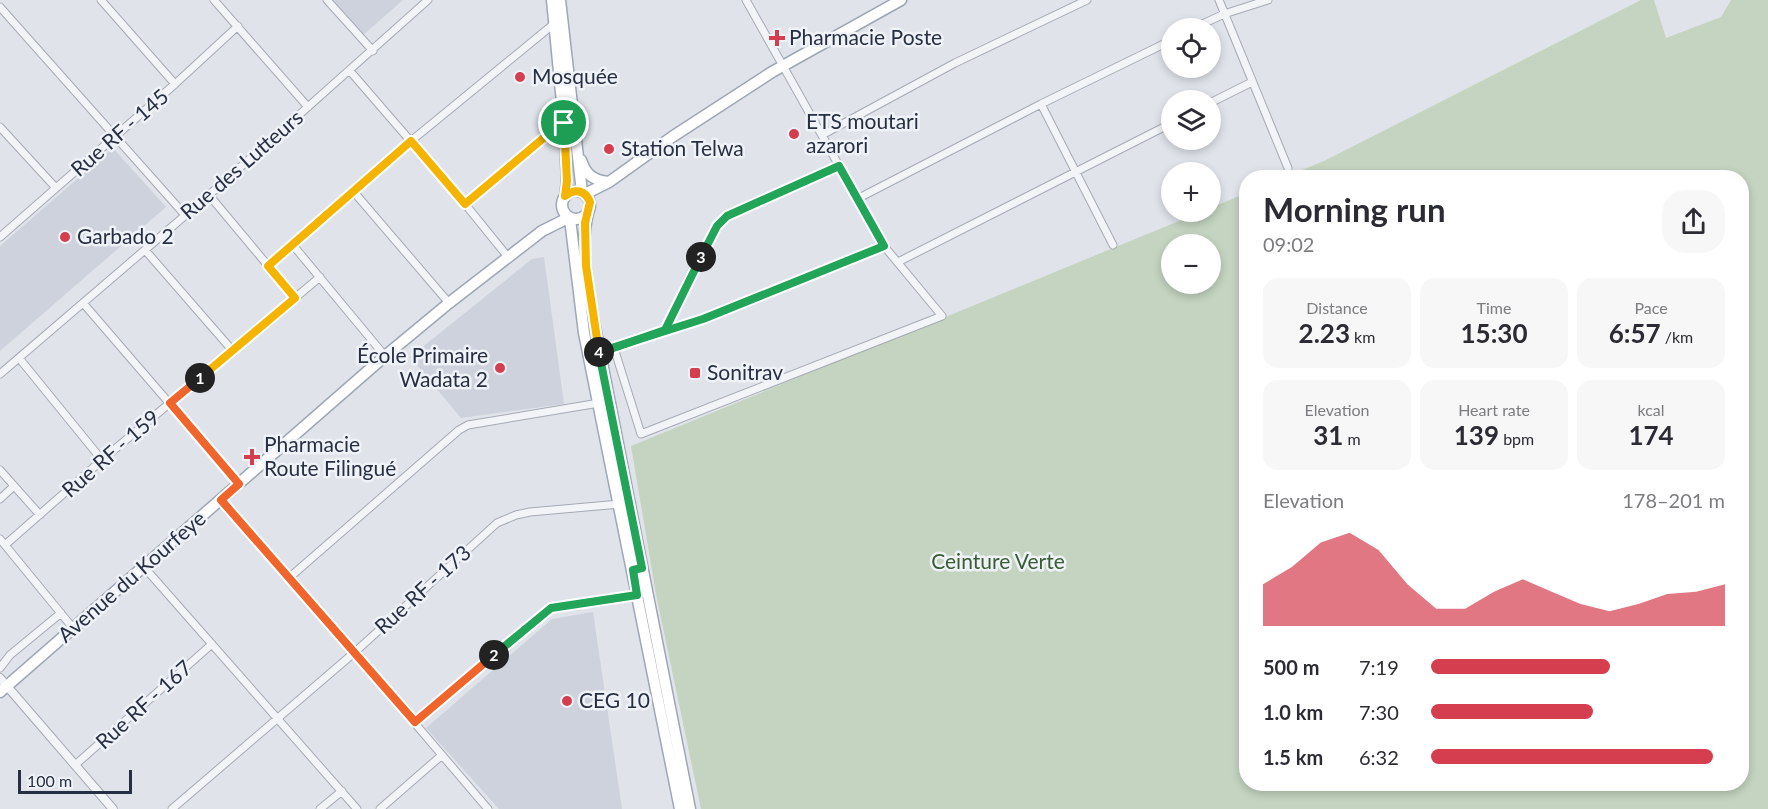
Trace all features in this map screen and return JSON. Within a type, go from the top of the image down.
[{"type":"main road","points":[[552,0],[564,123],[567,181],[563,211],[569,218],[581,316],[620,504],[638,569],[637,595],[680,809]]},
{"type":"main road","points":[[560,0],[577,152],[584,193],[590,200],[585,226],[587,278],[599,353],[638,569],[690,809]]},
{"type":"main road","points":[[563,201],[572,192],[584,193],[609,182],[672,137],[783,66],[901,0]]},
{"type":"main road","points":[[577,152],[589,176],[597,181],[609,182]]},
{"type":"main road","points":[[569,218],[580,219],[589,211],[609,182]]},
{"type":"main road","name":"Avenue du Kourfeye","points":[[542,231],[563,201]]},
{"type":"main road","name":"Avenue du Kourfeye","points":[[2,685],[73,628],[449,303],[542,231],[569,218]]},
{"type":"street","points":[[101,0],[175,84]]},
{"type":"street","points":[[214,0],[309,107]]},
{"type":"street","points":[[327,0],[373,51]]},
{"type":"street","name":"Rue des Lutteurs","points":[[0,374],[209,195],[428,0]]},
{"type":"street","points":[[614,348],[641,434],[942,316],[884,246],[746,0]]},
{"type":"street","points":[[822,135],[955,63],[1087,0]]},
{"type":"street","points":[[1219,0],[1288,168]]},
{"type":"street","points":[[1215,18],[1268,0]]},
{"type":"street","points":[[0,7],[185,215]]},
{"type":"street","points":[[268,266],[411,141],[555,23]]},
{"type":"street","name":"Rue RF - 145","points":[[0,237],[238,26]]},
{"type":"street","points":[[857,199],[1161,45]]},
{"type":"street","points":[[350,70],[508,257]]},
{"type":"street","points":[[1221,98],[1252,82]]},
{"type":"street","points":[[1041,104],[1113,245]]},
{"type":"street","points":[[465,204],[564,123]]},
{"type":"street","points":[[0,127],[56,189]]},
{"type":"street","points":[[898,262],[1161,129]]},
{"type":"street","points":[[665,330],[709,240],[727,216],[839,166]]},
{"type":"street","points":[[353,191],[449,303]]},
{"type":"street","points":[[209,195],[295,298]]},
{"type":"street","points":[[292,244],[385,356]]},
{"type":"street","points":[[599,353],[703,319],[884,246]]},
{"type":"street","points":[[145,250],[232,350]]},
{"type":"street","name":"Rue RF - 159","points":[[2,542],[40,515],[320,277]]},
{"type":"street","points":[[83,303],[239,484]]},
{"type":"street","points":[[19,358],[102,460]]},
{"type":"street","points":[[290,577],[459,430],[468,425],[599,403]]},
{"type":"street","points":[[0,470],[40,515]]},
{"type":"street","points":[[0,499],[14,486]]},
{"type":"street","points":[[221,500],[355,652],[488,809]]},
{"type":"street","name":"Rue RF - 173","points":[[172,809],[355,652],[497,523],[530,512],[620,504]]},
{"type":"street","points":[[2,542],[73,628]]},
{"type":"street","points":[[144,567],[357,809]]},
{"type":"street","points":[[415,722],[551,608],[637,595]]},
{"type":"street","points":[[0,668],[10,655],[61,613]]},
{"type":"street","name":"Rue RF - 167","points":[[75,765],[212,644]]},
{"type":"street","points":[[2,685],[112,809]]},
{"type":"street","points":[[380,809],[442,754]]},
{"type":"street","points":[[320,809],[342,791]]},
{"type":"shaded area","points":[[332,0],[403,0],[363,35]]},
{"type":"shaded area","points":[[113,148],[166,207],[0,351],[0,246]]},
{"type":"shaded area","name":"École Primaire Wadata 2","points":[[544,257],[564,404],[461,418],[410,357],[532,259]]},
{"type":"shaded area","name":"CEG 10","points":[[593,612],[622,809],[499,809],[426,728],[552,619]]},
{"type":"green space","name":"Ceinture Verte","points":[[1641,0],[1654,0],[1666,38],[1721,17],[1731,0],[1768,0],[1768,809],[701,809],[656,594],[631,446],[1177,222],[1221,222],[1221,204],[1239,196],[1239,791],[1749,791],[1749,170],[1302,170]]},
{"type":"place","name":"Pharmacie Poste","points":[[777,38]]},
{"type":"place","name":"Mosquée","points":[[520,77]]},
{"type":"place","name":"ETS moutari azarori","points":[[794,134]]},
{"type":"place","name":"Station Telwa","points":[[609,149]]},
{"type":"place","name":"Garbado 2","points":[[65,237]]},
{"type":"place","name":"École Primaire Wadata 2","points":[[500,368]]},
{"type":"place","name":"Sonitrav","points":[[695,373]]},
{"type":"place","name":"Pharmacie Route Filingué","points":[[252,457]]},
{"type":"place","name":"CEG 10","points":[[567,701]]},
{"type":"route","points":[[564,123],[465,204],[411,141],[268,266],[295,298],[170,403],[239,484],[221,500],[415,722],[544,612],[558,606],[637,595],[633,570],[642,568],[599,353],[600,353],[665,330],[717,226],[727,216],[839,166],[884,246],[703,319],[665,330],[599,353],[586,266],[585,223],[590,202],[588,197],[579,191],[565,196],[567,181],[564,123]]}]
